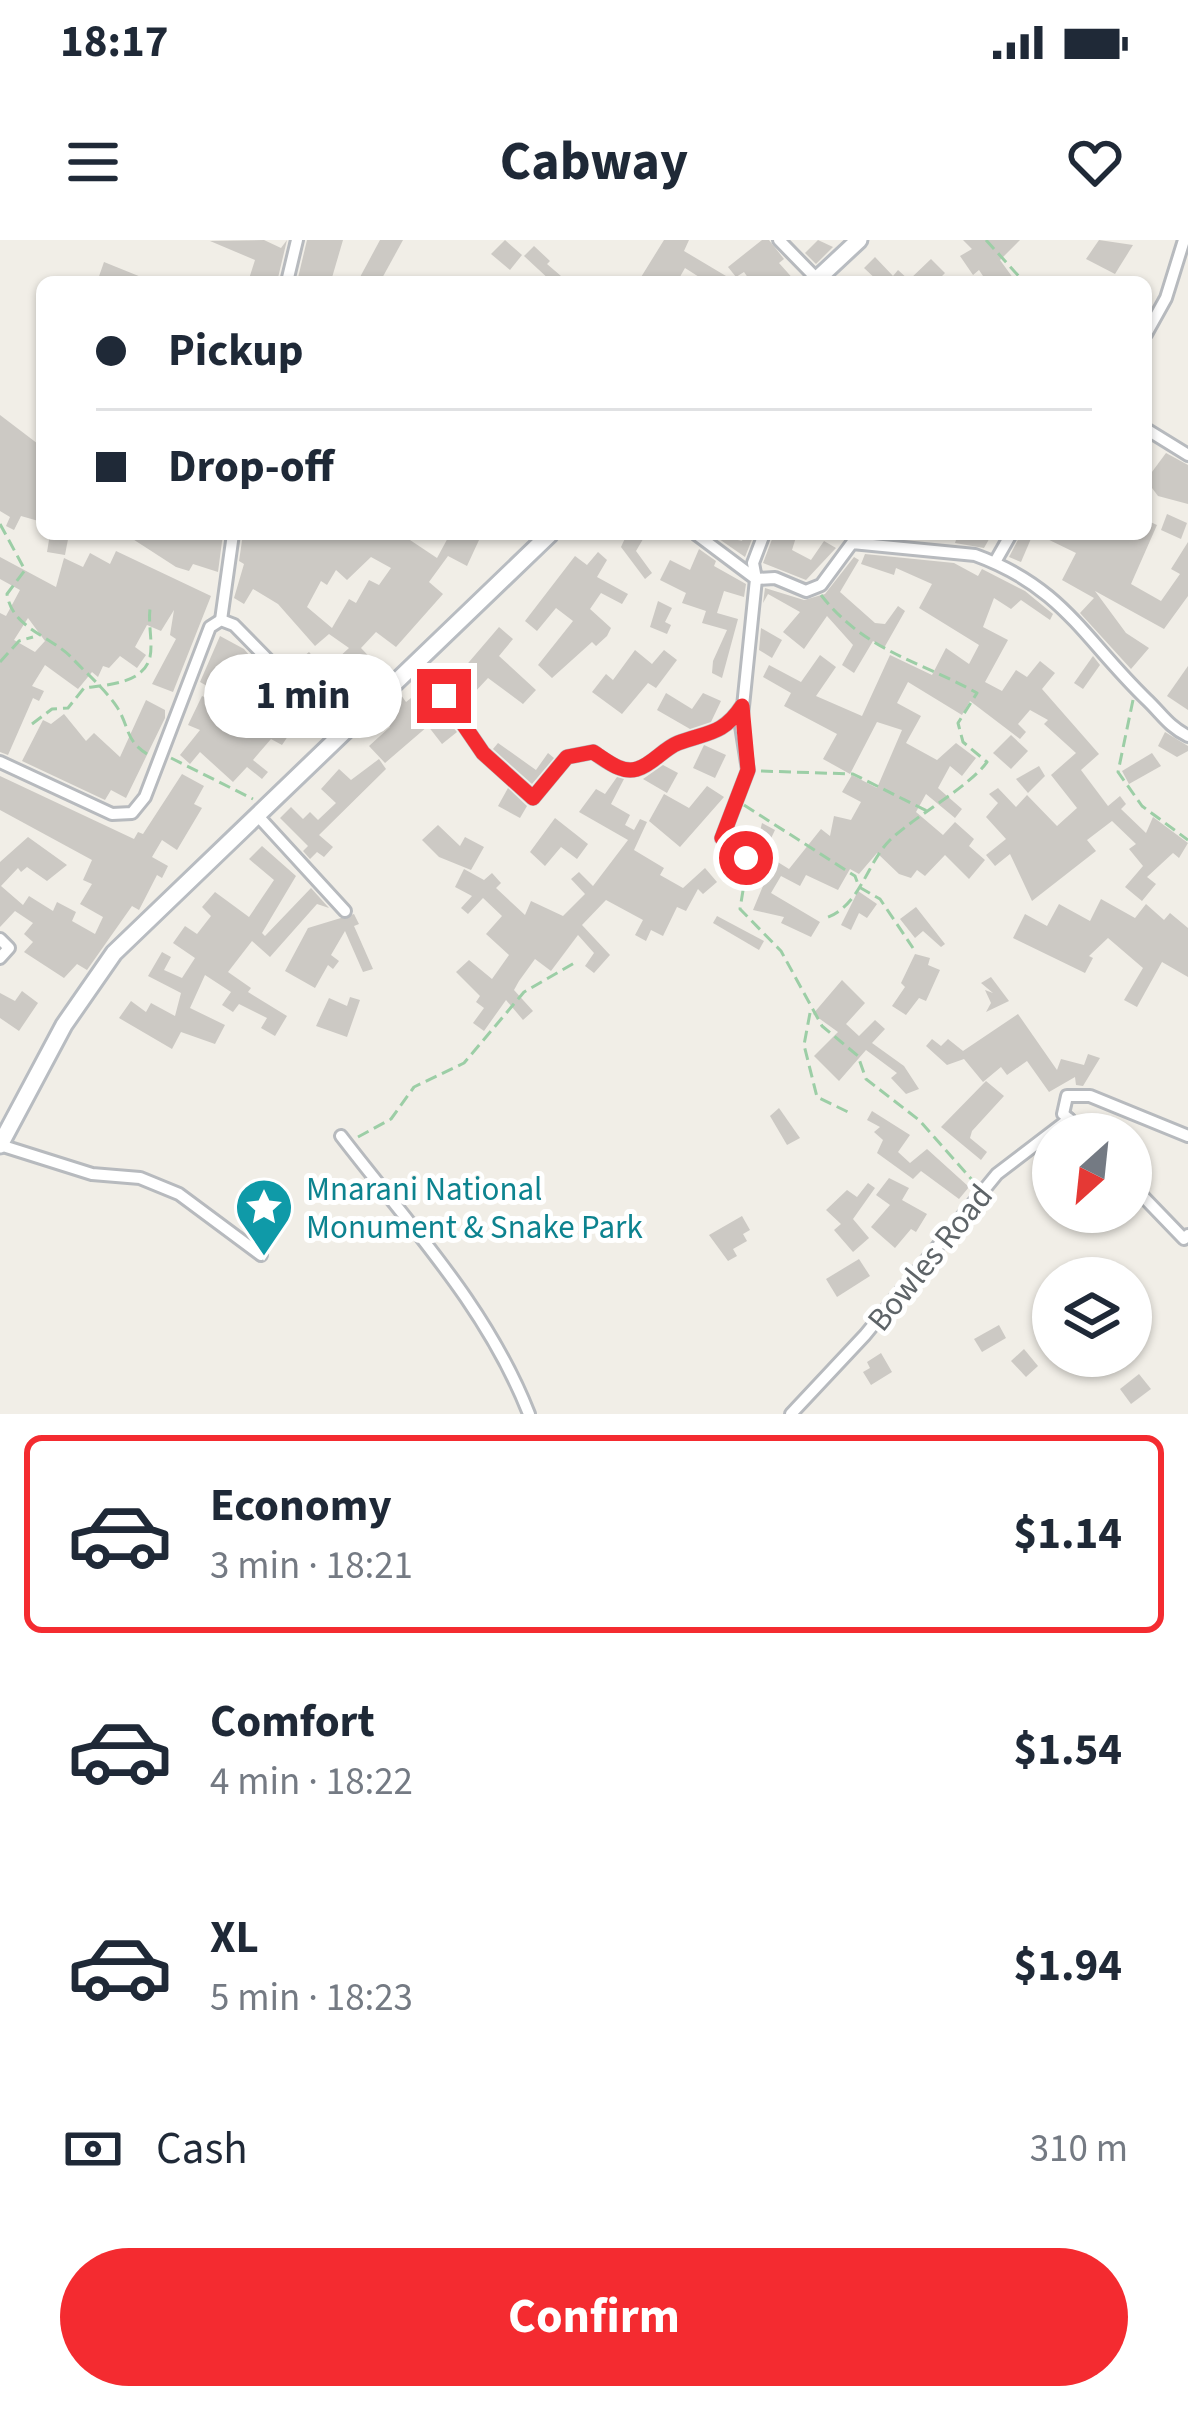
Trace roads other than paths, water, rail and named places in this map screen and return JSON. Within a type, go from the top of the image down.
[{"type":"street","points":[[288,276],[297,240]]},
{"type":"street","points":[[779,240],[811,276]]},
{"type":"street","points":[[819,276],[859,240]]},
{"type":"street","points":[[1152,323],[1166,298],[1184,240]]},
{"type":"street","points":[[1152,433],[1188,455]]},
{"type":"street","points":[[0,762],[98,809],[125,816],[145,797],[210,627],[220,620],[232,540]]},
{"type":"street","points":[[261,1255],[179,1194],[140,1178],[92,1174],[0,1145],[64,1025],[114,953],[544,540]]},
{"type":"street","points":[[704,540],[755,579],[775,578],[816,589],[852,544],[956,552],[995,562],[1065,607],[1101,655],[1166,723],[1188,736]]},
{"type":"street","points":[[754,863],[744,852],[728,848],[722,838],[748,770],[742,706],[754,563],[762,540]]},
{"type":"street","points":[[995,562],[1008,540]]},
{"type":"street","points":[[220,620],[244,635],[341,734]]},
{"type":"street","points":[[410,668],[444,696],[483,753],[533,798],[567,757],[593,752],[619,768],[635,770],[678,743],[710,737],[730,725],[742,706]]},
{"type":"street","points":[[256,815],[345,910]]},
{"type":"street","points":[[0,939],[10,948],[0,958]]},
{"type":"street","name":"Bowles Road","points":[[1063,1113],[1067,1096],[1080,1094],[1129,1113]]},
{"type":"street","name":"Bowles Road","points":[[1152,1122],[1188,1136]]},
{"type":"street","points":[[344,1141],[460,1286],[502,1352],[529,1414]]},
{"type":"street","name":"Bowles Road","points":[[791,1414],[865,1336],[997,1174],[1032,1147]]},
{"type":"street","points":[[1152,1206],[1184,1239],[1188,1235]]},
{"type":"place","name":"Mnarani National Monument & Snake Park","points":[[264,1258]]}]
